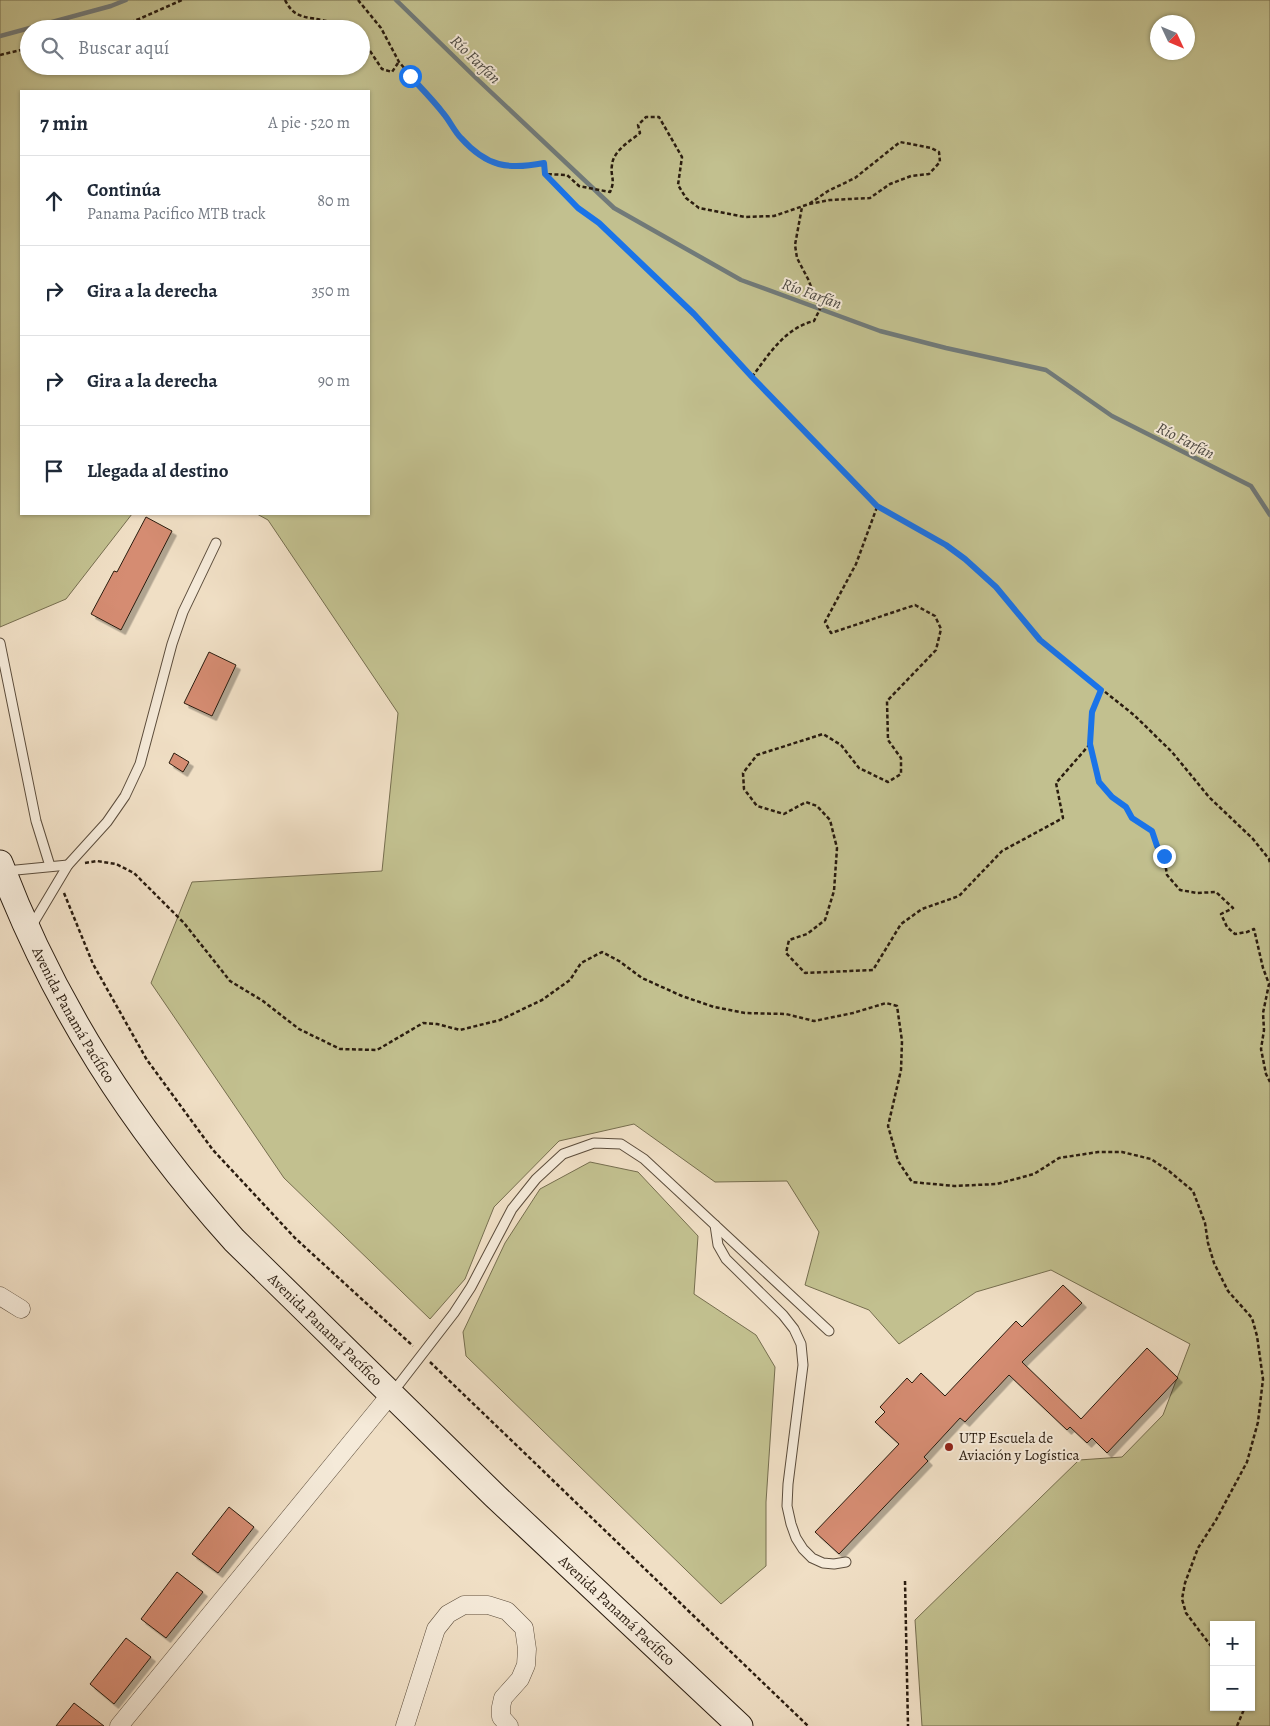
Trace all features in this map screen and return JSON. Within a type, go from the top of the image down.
[{"type":"main road","name":"Avenida Panamá Pacífico","points":[[2,867],[40,957],[75,1024],[104,1071],[152,1141],[195,1197],[234,1240],[495,1496],[740,1726]]},
{"type":"street","points":[[0,1296],[21,1308]]},
{"type":"street","points":[[119,1726],[391,1394]]},
{"type":"street","points":[[405,1726],[436,1629],[448,1614],[464,1605],[488,1605],[507,1611],[524,1628],[527,1649],[526,1665],[520,1679],[503,1698],[501,1706],[501,1717],[509,1726]]},
{"type":"lane","points":[[28,931],[68,865],[107,822],[125,796],[140,764],[172,644],[183,612],[216,543]]},
{"type":"lane","points":[[0,643],[36,821],[50,866]]},
{"type":"lane","points":[[2,867],[68,865]]},
{"type":"lane","points":[[391,1394],[454,1313],[471,1287],[512,1209],[536,1179],[564,1154],[594,1143],[621,1144],[644,1158],[829,1331]]},
{"type":"lane","points":[[714,1225],[718,1245],[726,1259],[783,1315],[794,1329],[801,1344],[803,1365],[787,1506],[794,1531],[803,1549],[812,1558],[823,1563],[846,1562]]},
{"type":"path","points":[[136,20],[182,0]]},
{"type":"path","points":[[285,0],[289,9],[298,16],[318,20]]},
{"type":"path","points":[[358,0],[381,28],[399,62],[443,112],[460,138],[478,154],[495,164],[523,167],[544,163],[545,174],[578,208],[599,223],[694,314],[877,506],[946,545],[965,559],[996,587],[1040,640],[1134,715],[1172,752],[1209,797],[1254,839],[1270,863]]},
{"type":"path","points":[[0,55],[20,50]]},
{"type":"path","points":[[370,51],[382,69],[392,72],[399,62]]},
{"type":"path","points":[[545,174],[567,176],[579,186],[610,192],[614,184],[612,165],[616,154],[640,133],[638,125],[646,117],[659,117],[682,157],[678,185],[686,198],[699,208],[745,217],[774,216],[809,204],[828,191],[855,178],[900,142],[931,148],[939,152],[940,162],[929,174],[910,176],[890,184],[870,198],[830,200],[809,204]]},
{"type":"path","points":[[752,377],[776,344],[803,324],[814,321],[820,309],[808,279],[796,258],[795,245],[802,207]]},
{"type":"path","points":[[877,506],[856,564],[825,622],[831,633],[915,605],[936,616],[940,629],[936,650],[887,701],[888,740],[901,758],[901,774],[888,782],[859,768],[841,745],[823,734],[757,755],[743,773],[744,789],[757,806],[784,814],[806,802],[817,806],[830,820],[837,848],[834,891],[825,920],[807,934],[789,940],[786,953],[805,973],[873,970],[901,924],[922,909],[959,896],[1002,851],[1063,818],[1056,783],[1090,744]]},
{"type":"path","points":[[1101,690],[1092,712],[1090,744],[1099,782],[1112,797],[1126,807],[1132,818],[1152,831],[1157,846],[1164,856],[1167,876],[1180,890],[1197,893],[1216,892],[1233,908],[1221,914],[1227,927],[1235,934],[1254,929],[1263,968],[1269,984],[1263,1012],[1264,1030],[1261,1049],[1266,1074],[1270,1082]]},
{"type":"path","points":[[68,865],[97,861],[116,864],[134,873],[184,923],[230,981],[263,1001],[299,1029],[340,1049],[377,1050],[422,1023],[437,1024],[460,1030],[500,1020],[542,1000],[570,980],[582,964],[602,952],[619,961],[642,978],[682,996],[745,1013],[786,1014],[814,1021],[853,1013],[886,1003],[897,1006],[902,1041],[900,1070],[888,1126],[898,1161],[912,1182],[954,1186],[997,1184],[1034,1174],[1059,1158],[1098,1152],[1122,1152],[1151,1159],[1193,1191],[1205,1223],[1214,1263],[1228,1291],[1252,1318],[1257,1336],[1263,1379],[1258,1422],[1247,1462],[1216,1520],[1198,1548],[1185,1583],[1182,1598],[1186,1613],[1210,1645]]},
{"type":"path","points":[[59,880],[93,964],[147,1060],[213,1150],[294,1238],[422,1354],[808,1726]]},
{"type":"path","points":[[905,1581],[908,1726]]},
{"type":"path","points":[[1237,1726],[1243,1711]]},
{"type":"shaded area","points":[[0,0],[1270,0],[1270,1726],[922,1726],[915,1620],[1079,1460],[1122,1457],[1163,1415],[1190,1344],[1051,1270],[976,1292],[899,1344],[869,1310],[805,1285],[819,1232],[787,1181],[715,1182],[634,1124],[559,1141],[494,1207],[465,1279],[430,1319],[284,1178],[151,983],[192,882],[382,871],[398,713],[268,520],[259,515],[370,515],[370,90],[20,90],[20,515],[131,515],[66,599],[0,627]]},
{"type":"shaded area","points":[[590,1162],[638,1172],[698,1236],[694,1294],[756,1335],[775,1367],[766,1502],[766,1566],[721,1604],[466,1356],[463,1332],[505,1243],[540,1189]]},
{"type":"building","points":[[146,517],[172,531],[121,630],[91,614],[114,571],[117,572]]},
{"type":"building","points":[[209,652],[236,665],[212,716],[184,703]]},
{"type":"building","points":[[174,753],[189,762],[183,772],[169,763]]},
{"type":"building","points":[[1063,1285],[1082,1303],[1022,1362],[1081,1419],[1147,1348],[1178,1378],[1107,1453],[1092,1438],[1087,1443],[1070,1427],[1067,1430],[1009,1375],[965,1422],[960,1418],[924,1457],[928,1461],[839,1554],[815,1532],[899,1444],[875,1422],[885,1412],[880,1407],[907,1378],[912,1383],[921,1373],[945,1396],[1016,1321],[1022,1327]]},
{"type":"building","points":[[229,1507],[254,1527],[218,1573],[192,1554]]},
{"type":"building","points":[[177,1572],[203,1592],[166,1638],[141,1619]]},
{"type":"building","points":[[126,1638],[151,1657],[114,1704],[90,1684]]},
{"type":"building","points":[[74,1703],[104,1726],[56,1726]]},
{"type":"waterway","name":"Río Farfán","points":[[59,20],[126,0]]},
{"type":"waterway","name":"Río Farfán","points":[[396,0],[614,208],[741,280],[880,331],[1046,370],[1112,416],[1251,486],[1270,515]]},
{"type":"waterway","name":"Río Farfán","points":[[0,36],[20,31]]},
{"type":"place","name":"UTP Escuela de Aviación y Logística","points":[[949,1447]]},
{"type":"route","points":[[410,76],[443,112],[460,138],[478,154],[495,164],[523,167],[544,163],[545,174],[578,208],[599,223],[694,314],[877,506],[946,545],[965,559],[996,587],[1040,640],[1101,690],[1092,712],[1090,744],[1099,782],[1112,797],[1126,807],[1132,818],[1152,831],[1157,846],[1164,856]]}]
